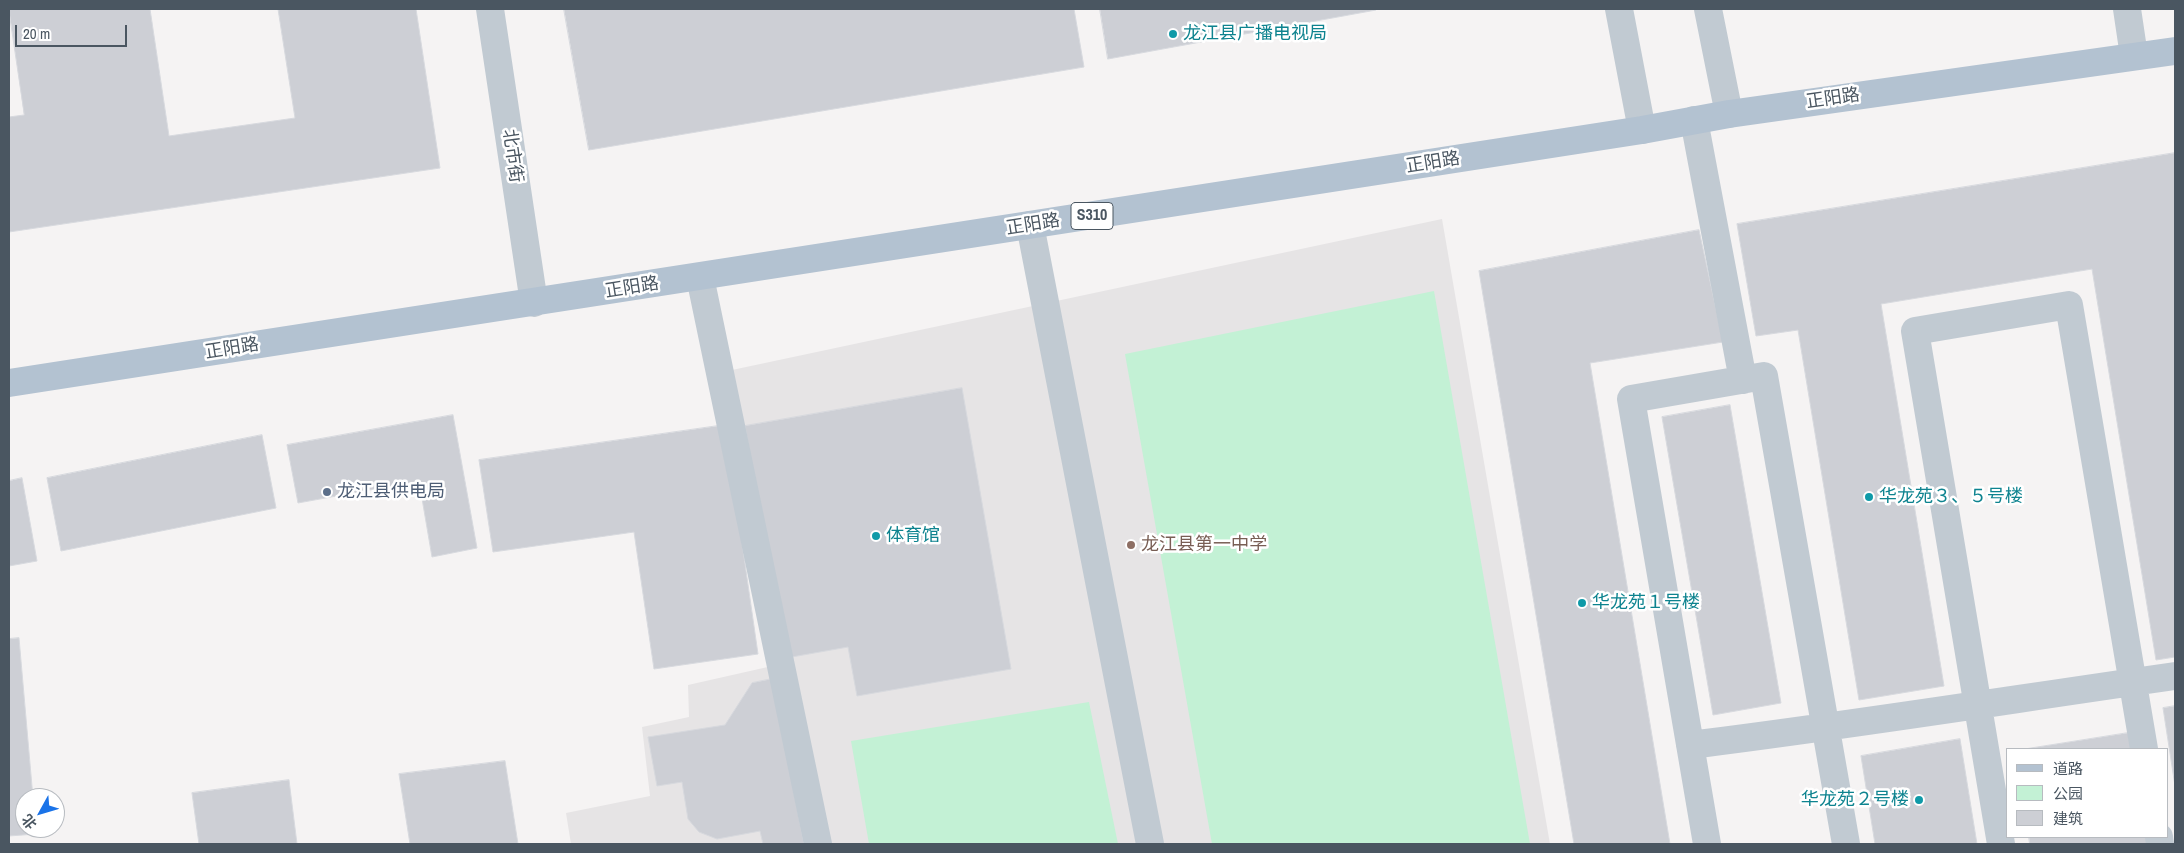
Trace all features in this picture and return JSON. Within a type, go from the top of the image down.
[{"type":"main road","name":"正阳路","points":[[9,383],[1642,130],[1729,114],[2175,51]]},
{"type":"street","name":"北市街","points":[[490,9],[534,303]]},
{"type":"street","points":[[1619,9],[1642,130]]},
{"type":"street","points":[[1708,9],[1729,114]]},
{"type":"street","points":[[2127,9],[2134,56]]},
{"type":"street","points":[[1694,120],[1743,380]]},
{"type":"street","points":[[1030,225],[1150,844]]},
{"type":"street","points":[[700,277],[818,844]]},
{"type":"street","points":[[2001,844],[1914,331],[2069,305],[2144,748]]},
{"type":"street","points":[[1707,844],[1631,399],[1764,376],[1846,844]]},
{"type":"street","points":[[1690,745],[1827,728],[2175,676]]},
{"type":"shaded area","name":"龙江县第一中学","points":[[1442,219],[1550,844],[571,844],[566,813],[650,796],[642,727],[689,717],[688,685],[781,664],[732,370]]},
{"type":"green space","points":[[1434,291],[1530,844],[1212,844],[1125,354]]},
{"type":"green space","points":[[1089,702],[1118,844],[869,844],[851,741]]},
{"type":"building","points":[[9,9],[150,9],[169,136],[295,118],[278,9],[416,9],[440,168],[9,232],[9,117],[24,115]]},
{"type":"building","points":[[564,9],[1074,9],[1084,67],[589,150]]},
{"type":"building","name":"龙江县广播电视局","points":[[1100,9],[1376,9],[1376,10],[1108,59]]},
{"type":"building","name":"华龙苑３、５号楼","points":[[2175,153],[2175,657],[2156,660],[2092,269],[1881,304],[1944,686],[1859,700],[1798,330],[1756,336],[1737,224]]},
{"type":"building","name":"华龙苑１号楼","points":[[1699,230],[1723,342],[1590,363],[1670,844],[1574,844],[1479,271]]},
{"type":"building","name":"体育馆","points":[[962,388],[1011,669],[857,696],[848,647],[786,658],[745,426]]},
{"type":"building","points":[[1730,405],[1781,703],[1713,715],[1662,417]]},
{"type":"building","name":"龙江县供电局","points":[[453,415],[477,548],[432,557],[419,481],[298,503],[287,445]]},
{"type":"building","points":[[725,425],[758,654],[654,669],[634,532],[493,552],[479,460]]},
{"type":"building","points":[[262,435],[276,508],[61,551],[47,478]]},
{"type":"building","points":[[22,478],[37,561],[9,566],[9,481]]},
{"type":"building","points":[[19,638],[32,788],[15,788],[15,836],[9,836],[9,639]]},
{"type":"building","points":[[772,679],[804,844],[763,844],[760,831],[717,839],[699,832],[688,819],[682,782],[657,786],[648,737],[725,725],[752,683]]},
{"type":"building","points":[[2175,706],[2175,786],[2163,708]]},
{"type":"building","points":[[2128,733],[2131,748],[2031,748]]},
{"type":"building","name":"华龙苑２号楼","points":[[1960,739],[1977,844],[1875,844],[1861,756]]},
{"type":"building","points":[[505,761],[518,844],[410,844],[399,774]]},
{"type":"building","points":[[289,780],[297,844],[199,844],[192,793]]},
{"type":"building","points":[[2029,838],[2146,838],[2147,844],[2030,844]]},
{"type":"place","name":"龙江县广播电视局","points":[[1173,34]]},
{"type":"place","name":"龙江县供电局","points":[[327,492]]},
{"type":"place","name":"华龙苑３、５号楼","points":[[1869,497]]},
{"type":"place","name":"体育馆","points":[[876,536]]},
{"type":"place","name":"龙江县第一中学","points":[[1131,545]]},
{"type":"place","name":"华龙苑１号楼","points":[[1582,603]]},
{"type":"place","name":"华龙苑２号楼","points":[[1919,800]]}]
